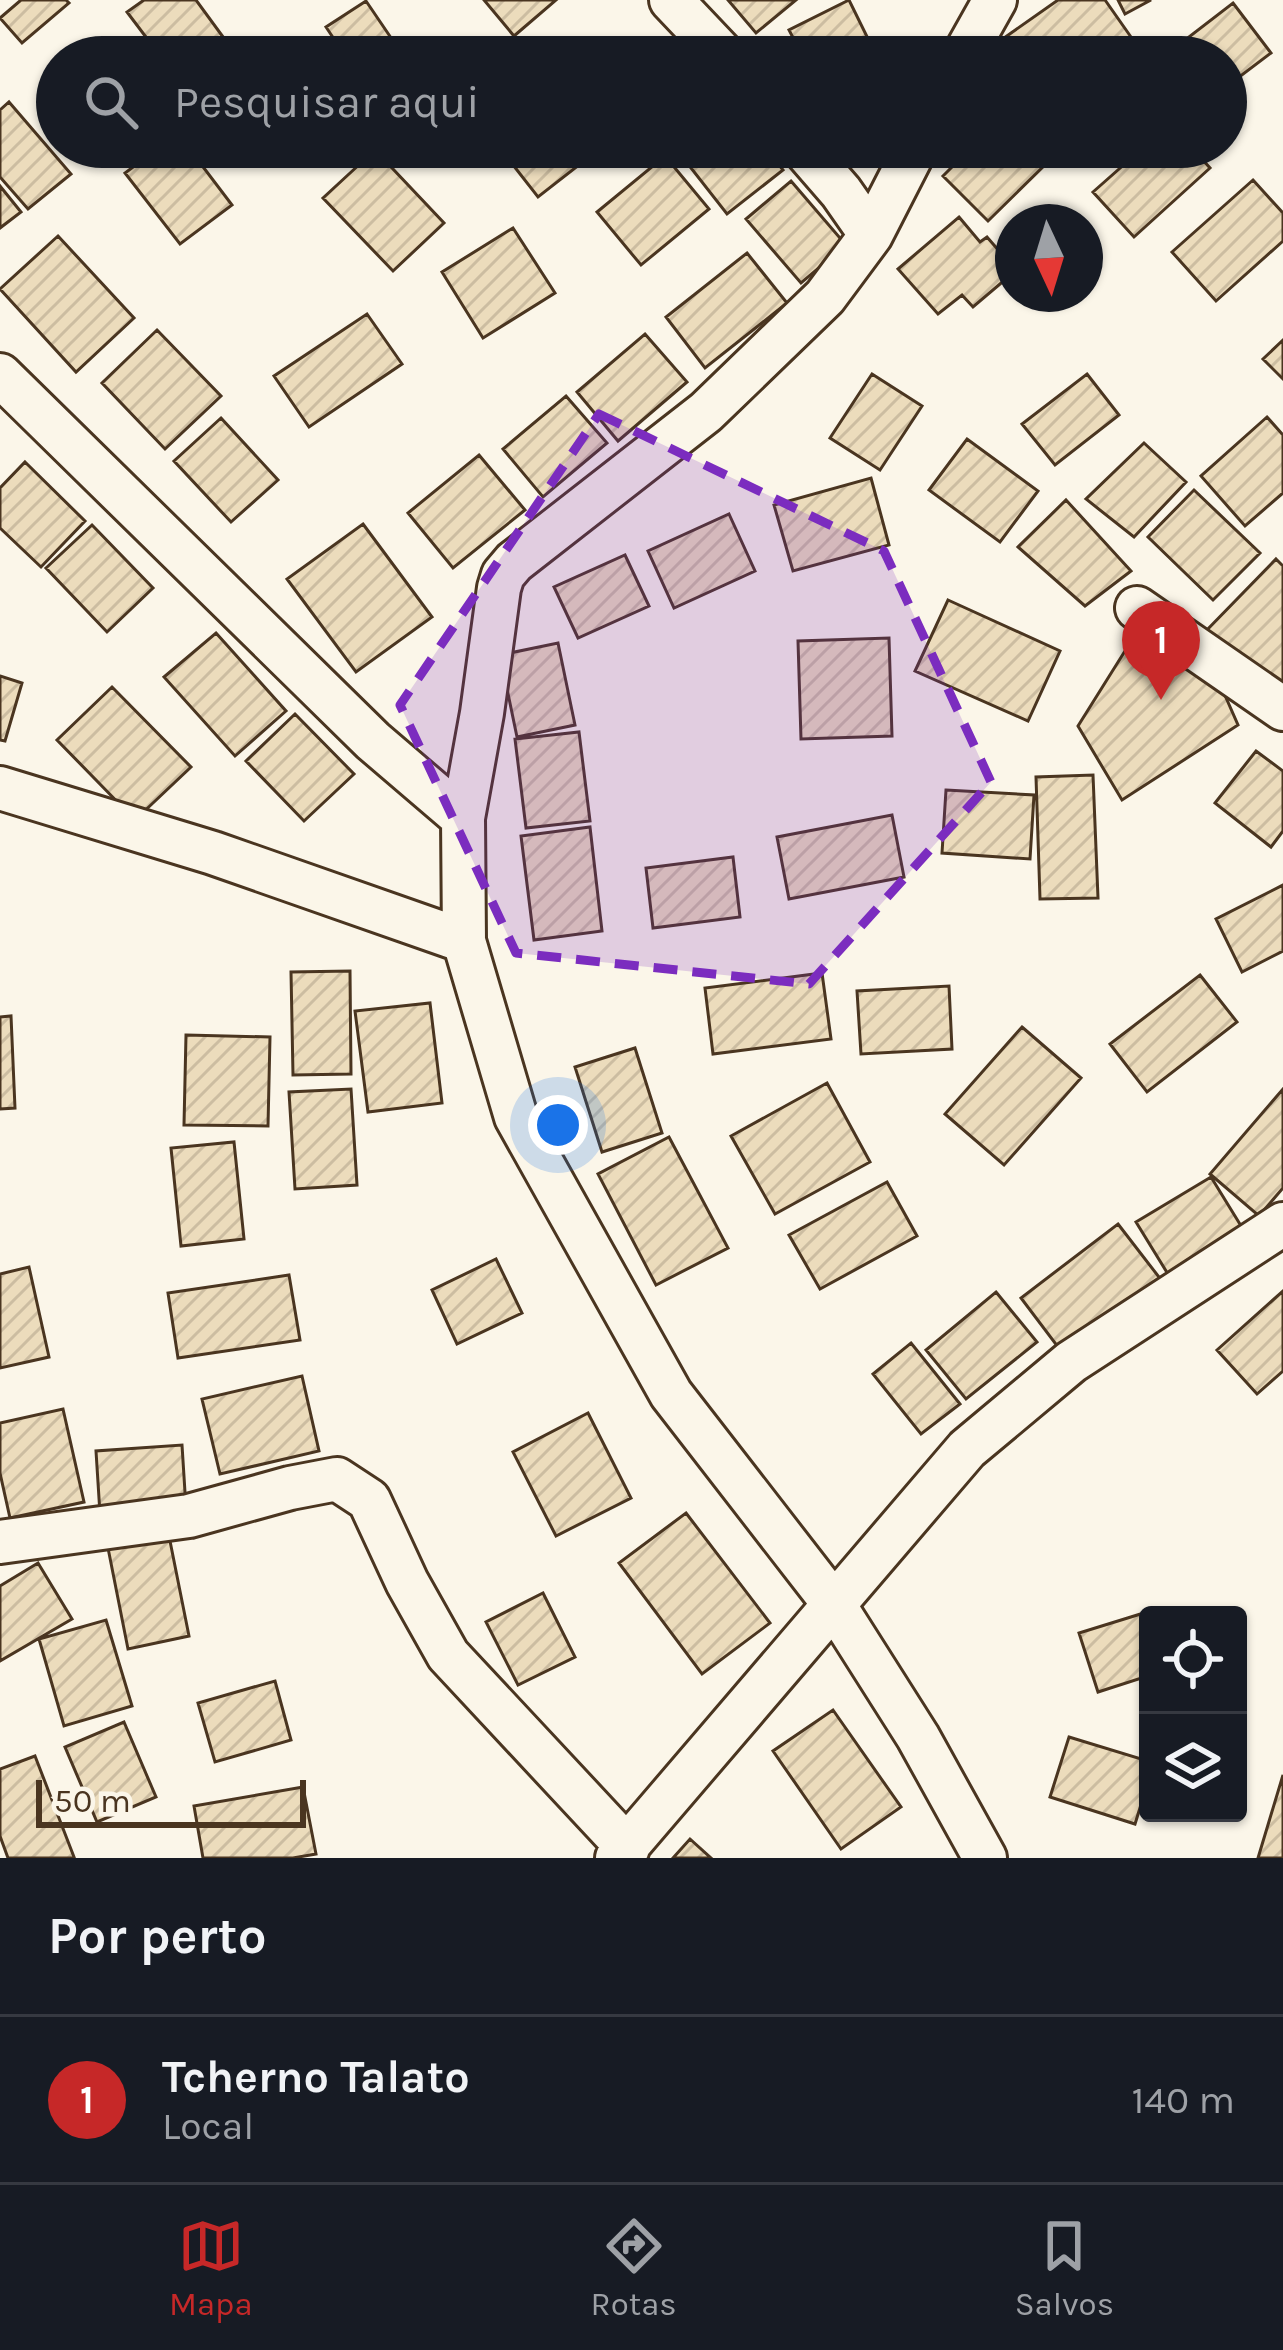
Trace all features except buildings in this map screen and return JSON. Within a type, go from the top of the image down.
[{"type":"street","points":[[671,0],[705,36]]},
{"type":"street","points":[[975,36],[995,0]]},
{"type":"street","points":[[820,168],[871,235]]},
{"type":"street","points":[[905,168],[871,235],[825,297],[706,412],[503,574],[463,818],[464,941],[516,1117],[671,1394],[833,1603],[918,1737],[985,1858]]},
{"type":"street","points":[[0,375],[373,741],[463,818]]},
{"type":"street","points":[[1137,608],[1283,709]]},
{"type":"street","points":[[0,788],[213,853],[464,941]]},
{"type":"street","points":[[0,1542],[189,1516],[338,1479],[369,1500],[406,1582],[448,1654],[623,1853],[968,1449],[1071,1361],[1283,1224]]},
{"type":"highlighted area","points":[[599,414],[884,551],[991,782],[809,984],[516,953],[400,705]]},
{"type":"place","name":"Tcherno Talato","points":[[1161,700]]}]
